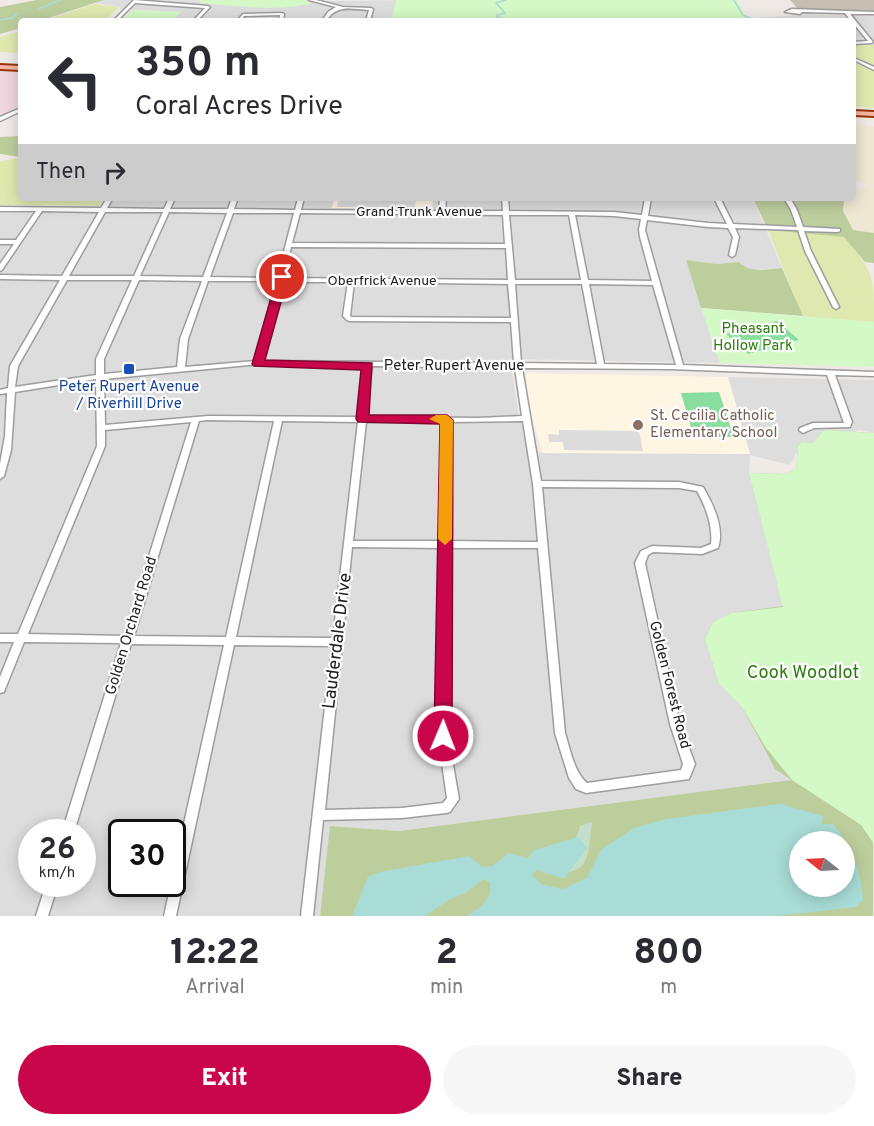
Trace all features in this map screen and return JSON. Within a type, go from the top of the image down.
[{"type":"main road","points":[[0,67],[18,68]]},
{"type":"main road","points":[[856,113],[874,114]]},
{"type":"street","points":[[311,0],[339,7],[371,9],[369,18]]},
{"type":"street","points":[[118,18],[135,1],[208,6],[198,18]]},
{"type":"street","points":[[799,15],[788,4],[790,12],[799,15],[814,12],[872,13],[874,18]]},
{"type":"street","points":[[326,18],[328,13],[339,7]]},
{"type":"street","points":[[824,12],[828,18]]},
{"type":"street","points":[[241,18],[244,14],[259,13],[282,14],[281,18]]},
{"type":"street","points":[[847,13],[851,18]]},
{"type":"street","points":[[856,24],[870,43],[856,43]]},
{"type":"street","points":[[867,38],[874,38]]},
{"type":"street","points":[[856,60],[874,69]]},
{"type":"street","points":[[1,117],[18,110]]},
{"type":"street","points":[[0,476],[8,445],[10,391],[14,366],[108,201]]},
{"type":"street","points":[[0,689],[101,446],[98,377],[100,359],[170,201]]},
{"type":"street","points":[[181,368],[184,339],[234,201]]},
{"type":"street","points":[[258,364],[282,280],[300,201]]},
{"type":"street","points":[[442,213],[443,201]]},
{"type":"street","name":"Golden Forest Road","points":[[505,201],[518,366],[537,484],[560,733],[576,780],[580,785],[596,788],[684,775],[689,764],[675,724],[640,563],[644,553],[652,549],[702,551],[715,546],[717,538],[705,496],[700,489],[679,485],[537,484]]},
{"type":"street","points":[[648,201],[642,230],[680,368]]},
{"type":"street","points":[[719,201],[736,237],[732,255]]},
{"type":"street","points":[[789,201],[808,250],[836,307]]},
{"type":"street","name":"Grand Trunk Avenue","points":[[0,209],[614,214],[731,225],[838,230]]},
{"type":"street","points":[[0,269],[40,209]]},
{"type":"street","points":[[572,213],[601,366]]},
{"type":"street","points":[[0,242],[18,242]]},
{"type":"street","points":[[290,245],[508,246]]},
{"type":"street","name":"Oberfrick Avenue","points":[[0,277],[656,283]]},
{"type":"street","points":[[351,281],[346,316],[349,319],[515,320]]},
{"type":"street","name":"Peter Rupert Avenue","points":[[0,392],[98,377],[181,368],[258,364],[601,366],[874,374]]},
{"type":"street","name":"Lauderdale Drive","points":[[307,916],[368,366]]},
{"type":"street","points":[[803,430],[813,426],[847,425],[848,422],[830,372]]},
{"type":"street","points":[[170,916],[279,418]]},
{"type":"street","points":[[102,428],[196,419],[525,418]]},
{"type":"street","name":"Golden Orchard Road","points":[[72,819],[196,419]]},
{"type":"street","points":[[320,815],[402,813],[446,808],[453,799],[443,736],[447,420]]},
{"type":"street","points":[[349,544],[542,545]]},
{"type":"street","points":[[0,638],[337,642]]},
{"type":"street","points":[[42,916],[48,897]]},
{"type":"shaded area","points":[[104,0],[398,0],[393,18],[175,18],[180,12],[119,9],[121,7],[95,3]]},
{"type":"shaded area","points":[[790,0],[874,0],[874,11],[803,10],[797,8]]},
{"type":"shaded area","points":[[809,14],[874,15],[874,45],[856,45],[856,18],[759,18]]},
{"type":"shaded area","points":[[0,72],[18,72],[18,106],[3,114],[0,113]]},
{"type":"shaded area","points":[[856,122],[874,127],[874,233],[853,230],[843,211],[844,201],[856,201],[856,194],[868,185],[856,181]]},
{"type":"shaded area","points":[[112,201],[754,201],[782,268],[754,270],[744,267],[739,262],[717,264],[686,260],[720,363],[510,359],[518,411],[529,452],[543,453],[750,454],[728,377],[874,380],[874,433],[860,430],[813,443],[802,442],[790,465],[750,455],[749,473],[783,607],[731,613],[719,684],[742,707],[775,769],[792,780],[399,831],[331,826],[320,916],[0,916],[0,213],[106,213]]},
{"type":"shaded area","points":[[333,201],[433,201],[432,210],[332,208]]},
{"type":"shaded area","points":[[338,201],[416,201],[415,207],[337,207]]},
{"type":"shaded area","name":"St. Cecilia Catholic Elementary School","points":[[526,373],[728,377],[750,454],[543,453],[528,405]]},
{"type":"shaded area","points":[[559,430],[639,431],[643,451],[564,450],[563,442],[549,442],[548,434],[559,435]]},
{"type":"green space","points":[[37,0],[104,0],[48,18],[18,18],[18,29],[0,34],[0,7]]},
{"type":"green space","points":[[201,0],[304,0],[311,3],[270,8],[199,3]]},
{"type":"green space","points":[[396,0],[737,0],[747,18],[392,18]]},
{"type":"green space","points":[[94,4],[119,7],[108,18],[53,18]]},
{"type":"green space","points":[[132,10],[181,12],[176,18],[124,18]]},
{"type":"green space","points":[[18,32],[18,53],[0,52],[0,37]]},
{"type":"green space","points":[[856,45],[874,45],[874,108],[856,106]]},
{"type":"green space","points":[[18,136],[18,157],[0,154],[0,137]]},
{"type":"green space","points":[[18,158],[18,201],[102,201],[99,206],[0,205],[0,161]]},
{"type":"green space","points":[[754,201],[844,201],[843,211],[853,230],[874,233],[874,263],[865,262],[844,237],[768,230]]},
{"type":"green space","points":[[768,230],[845,237],[862,259],[870,276],[874,294],[874,322],[803,317]]},
{"type":"green space","points":[[686,260],[717,264],[739,262],[748,268],[765,270],[782,268],[803,316],[701,308]]},
{"type":"green space","name":"Pheasant Hollow Park","points":[[701,308],[874,322],[874,367],[720,363]]},
{"type":"green space","points":[[777,321],[799,340],[748,354],[726,334]]},
{"type":"green space","points":[[719,392],[734,437],[694,437],[681,393]]},
{"type":"green space","points":[[824,430],[874,433],[873,916],[320,916],[330,826],[399,831],[791,780],[775,769],[742,707],[719,684],[705,639],[713,622],[731,613],[783,606],[749,473],[784,474],[796,469],[798,446],[802,442],[813,443]]},
{"type":"green space","name":"Cook Woodlot","points":[[824,430],[874,433],[874,844],[861,825],[792,780],[766,748],[742,707],[719,684],[705,639],[713,622],[731,613],[783,607],[749,473],[784,474],[796,469],[798,446],[802,442],[813,443]]},
{"type":"green space","points":[[592,822],[589,849],[583,864],[570,872],[544,874],[567,853],[575,841],[580,826]]},
{"type":"water","points":[[780,804],[823,816],[822,824],[833,824],[838,831],[789,831],[789,897],[855,897],[855,862],[863,900],[856,907],[776,916],[467,916],[487,899],[490,882],[483,879],[466,893],[450,899],[425,916],[352,916],[368,877],[380,872],[469,856],[482,867],[492,866],[509,853],[528,858],[534,850],[578,837],[587,848],[564,879],[537,870],[532,874],[541,884],[563,889],[587,878],[601,850],[634,828],[666,819]]},
{"type":"waterway","points":[[38,9],[61,0]]},
{"type":"waterway","points":[[497,15],[505,13],[496,3],[506,0]]},
{"type":"waterway","points":[[734,0],[743,15],[750,18]]},
{"type":"waterway","points":[[0,20],[12,18],[17,13]]},
{"type":"waterway","points":[[496,16],[501,18]]},
{"type":"slow traffic","points":[[436,419],[447,420],[445,539]]},
{"type":"place","name":"Peter Rupert Avenue / Riverhill Drive","points":[[129,369]]},
{"type":"place","name":"St. Cecilia Catholic Elementary School","points":[[638,425]]},
{"type":"route","points":[[282,277],[258,364],[368,366],[362,419],[447,420],[443,736]]}]
